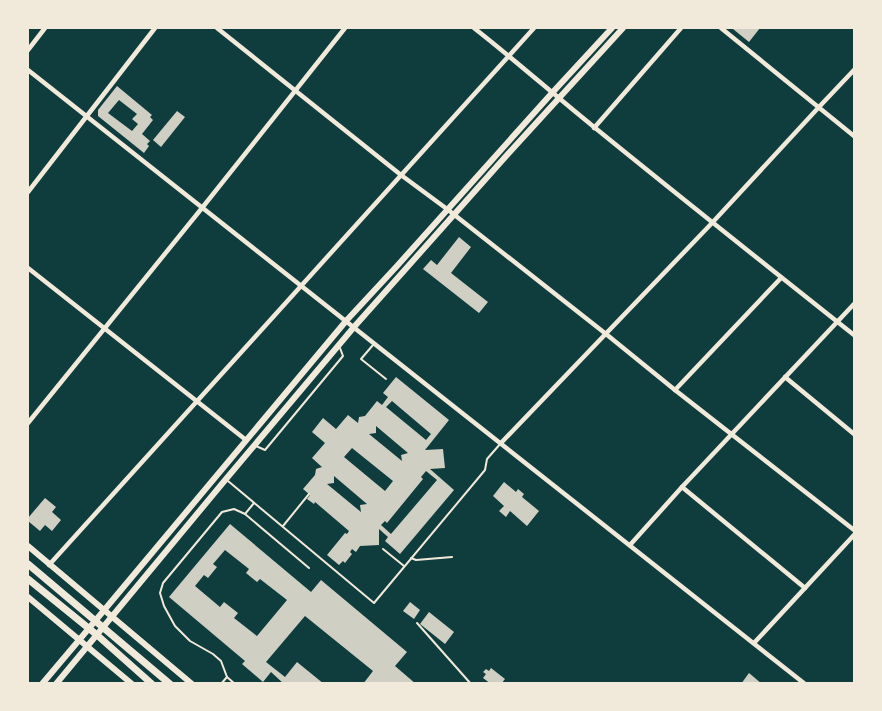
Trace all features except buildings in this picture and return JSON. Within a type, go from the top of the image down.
[{"type":"highway","points":[[28,564],[170,684]]},
{"type":"highway","points":[[28,579],[97,635],[152,684]]},
{"type":"main road","points":[[42,684],[346,321],[612,28]]},
{"type":"main road","points":[[56,684],[354,327],[624,28]]},
{"type":"main road","points":[[28,546],[192,684]]},
{"type":"main road","points":[[28,597],[132,684]]},
{"type":"street","points":[[28,50],[44,28]]},
{"type":"street","points":[[28,192],[154,28]]},
{"type":"street","points":[[217,28],[401,175],[455,215],[854,530]]},
{"type":"street","points":[[28,423],[345,28]]},
{"type":"street","points":[[474,28],[510,56],[594,128],[854,335]]},
{"type":"street","points":[[49,564],[534,28]]},
{"type":"street","points":[[594,128],[682,28]]},
{"type":"street","points":[[721,28],[854,136]]},
{"type":"street","points":[[28,70],[805,684]]},
{"type":"street","points":[[500,443],[712,223],[854,70]]},
{"type":"street","points":[[28,268],[246,440]]},
{"type":"street","points":[[675,390],[781,278]]},
{"type":"street","points":[[630,545],[854,304]]},
{"type":"street","points":[[785,377],[854,434]]},
{"type":"street","points":[[682,487],[805,588]]},
{"type":"street","points":[[754,643],[854,535]]},
{"type":"lane","points":[[374,343],[361,359],[386,379]]},
{"type":"lane","points":[[254,446],[265,450],[343,356],[339,346]]},
{"type":"lane","points":[[226,479],[374,603],[485,470],[488,459],[500,443]]},
{"type":"lane","points":[[283,526],[309,494]]},
{"type":"lane","points":[[245,514],[254,503]]},
{"type":"lane","points":[[235,684],[226,676],[221,661],[190,640],[175,626],[164,606],[160,593],[163,583],[222,512],[234,509],[245,514],[309,568]]},
{"type":"lane","points":[[383,548],[404,566]]},
{"type":"lane","points":[[411,558],[416,560],[452,557]]},
{"type":"lane","points":[[417,623],[470,684]]},
{"type":"lane","points":[[221,684],[226,676]]}]
